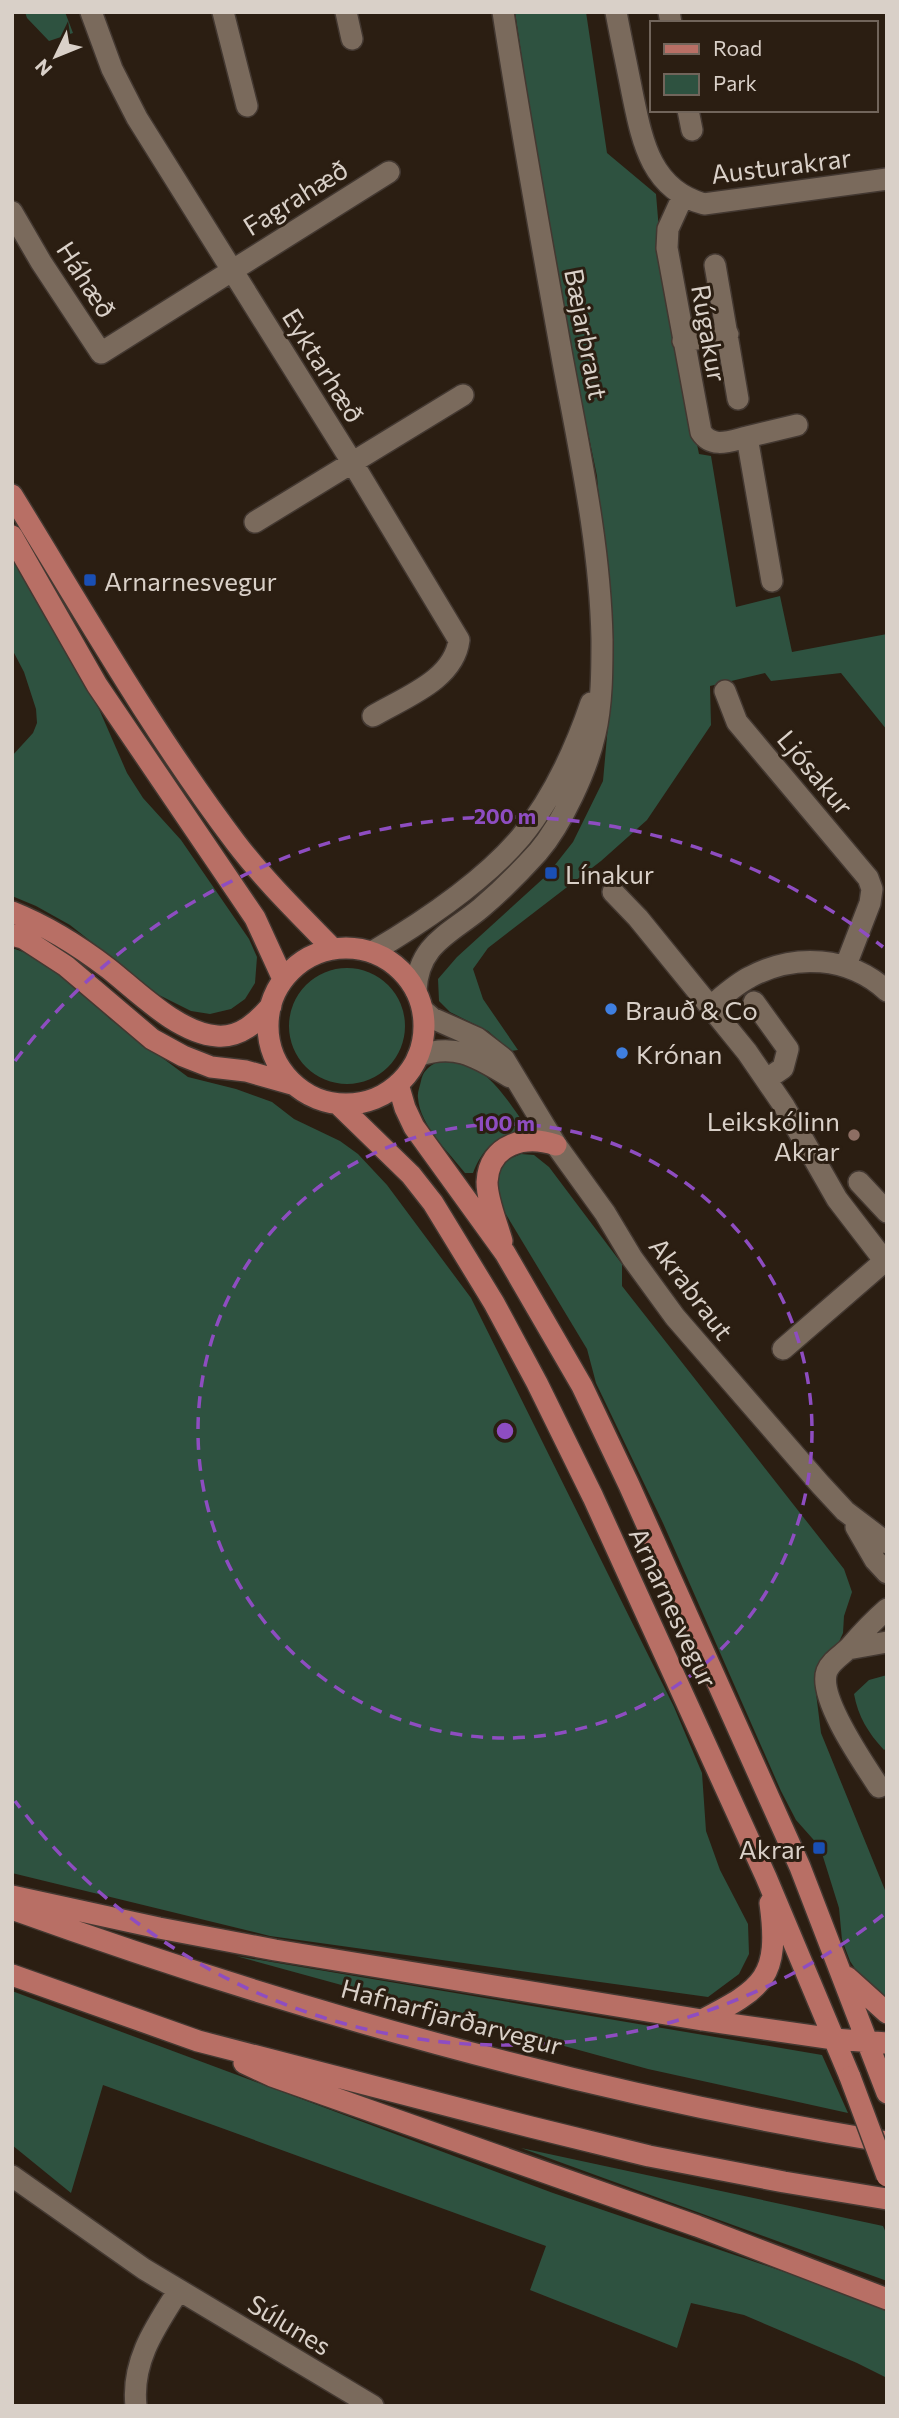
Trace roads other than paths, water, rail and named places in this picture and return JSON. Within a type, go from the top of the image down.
[{"type":"main road","points":[[12,495],[101,640],[200,792],[238,845],[277,891],[333,949]]},
{"type":"main road","points":[[12,536],[97,685],[255,918],[283,979]]},
{"type":"main road","points":[[12,912],[59,934],[158,1010],[192,1028],[217,1036],[240,1032],[255,1025],[271,1006]]},
{"type":"main road","points":[[12,935],[23,938],[66,966],[152,1040],[211,1067],[246,1071],[297,1086]]},
{"type":"main road","name":"Arnarnesvegur","points":[[419,1000],[397,968],[372,952],[333,949],[305,959],[283,979],[271,1006],[268,1028],[272,1050],[282,1070],[297,1086],[317,1098],[338,1104],[418,1184],[453,1232],[495,1303],[593,1497],[766,1877],[850,2077],[887,2176]]},
{"type":"main road","points":[[338,1104],[360,1103],[381,1096],[410,1071],[418,1056],[424,1033],[419,1000]]},
{"type":"main road","name":"Arnarnesvegur","points":[[398,1084],[414,1127],[505,1253],[582,1386],[800,1867],[842,1972],[877,2042],[883,2085]]},
{"type":"main road","points":[[505,1253],[487,1183],[492,1161],[501,1151],[521,1141],[542,1140],[556,1145]]},
{"type":"main road","points":[[702,2020],[743,1998],[756,1987],[768,1969],[775,1935],[766,1877]]},
{"type":"main road","points":[[12,1896],[275,1950],[702,2020],[834,2039],[877,2042]]},
{"type":"main road","name":"Hafnarfjarðarvegur","points":[[12,1909],[126,1950],[494,2058],[695,2107],[887,2142]]},
{"type":"main road","points":[[842,1972],[887,2013]]},
{"type":"main road","points":[[12,1976],[198,2040],[649,2156],[887,2199]]},
{"type":"main road","points":[[198,2040],[272,2076],[652,2210],[887,2299]]},
{"type":"street","name":"Eyktarhæð","points":[[91,12],[112,69],[137,118],[352,462],[459,640],[458,652],[441,676],[373,716]]},
{"type":"street","points":[[223,12],[247,106]]},
{"type":"street","points":[[346,12],[352,39]]},
{"type":"street","name":"Bæjarbraut","points":[[419,1000],[417,975],[433,945],[504,888],[540,850],[575,792],[595,734],[602,668],[601,597],[594,527],[529,176],[503,12]]},
{"type":"street","points":[[616,12],[645,148],[659,173],[683,196]]},
{"type":"street","name":"Fagrahæð","points":[[231,269],[388,172]]},
{"type":"street","name":"Austurakrar","points":[[683,196],[704,204],[887,179]]},
{"type":"street","name":"Rúgakur","points":[[683,196],[668,229],[667,248],[699,426],[704,437],[714,443],[720,443],[797,425]]},
{"type":"street","name":"Háhæð","points":[[12,212],[41,262],[101,353],[231,269]]},
{"type":"street","points":[[715,265],[738,399]]},
{"type":"street","points":[[683,341],[728,334]]},
{"type":"street","points":[[255,522],[463,396]]},
{"type":"street","points":[[747,437],[772,581]]},
{"type":"street","name":"Bæjarbraut","points":[[372,952],[448,901],[483,874],[520,838],[565,764],[583,726],[602,668]]},
{"type":"street","name":"Ljósakur","points":[[724,691],[737,722],[868,878],[872,889],[870,903],[846,965]]},
{"type":"street","points":[[613,892],[711,1006],[767,1079],[831,1189],[886,1262],[783,1349]]},
{"type":"street","points":[[711,1006],[748,978],[777,966],[810,961],[846,965],[887,991]]},
{"type":"street","name":"Akrabraut","points":[[419,1000],[432,1018],[478,1038],[504,1059],[556,1145],[675,1317],[845,1511],[875,1560],[887,1573]]},
{"type":"street","points":[[754,1002],[788,1049],[783,1068],[767,1079]]},
{"type":"street","points":[[418,1056],[445,1050],[464,1052],[518,1081]]},
{"type":"street","points":[[859,1182],[887,1212]]},
{"type":"street","name":"Akrabraut","points":[[845,1511],[887,1543]]},
{"type":"street","points":[[879,1787],[859,1756],[825,1687],[827,1671],[863,1630],[887,1609],[884,1598],[887,1581]]},
{"type":"street","points":[[848,1649],[887,1643]]},
{"type":"street","name":"Súlunes","points":[[12,2176],[88,2232],[179,2290],[373,2406]]},
{"type":"street","points":[[136,2406],[135,2379],[139,2363],[159,2321],[179,2290]]},
{"type":"place","name":"Arnarnesvegur","points":[[90,580]]},
{"type":"place","name":"Línakur","points":[[551,873]]},
{"type":"place","name":"Brauð & Co","points":[[611,1009]]},
{"type":"place","name":"Krónan","points":[[622,1053]]},
{"type":"place","name":"Leikskólinn Akrar","points":[[854,1135]]},
{"type":"place","name":"Akrar","points":[[819,1848]]}]
